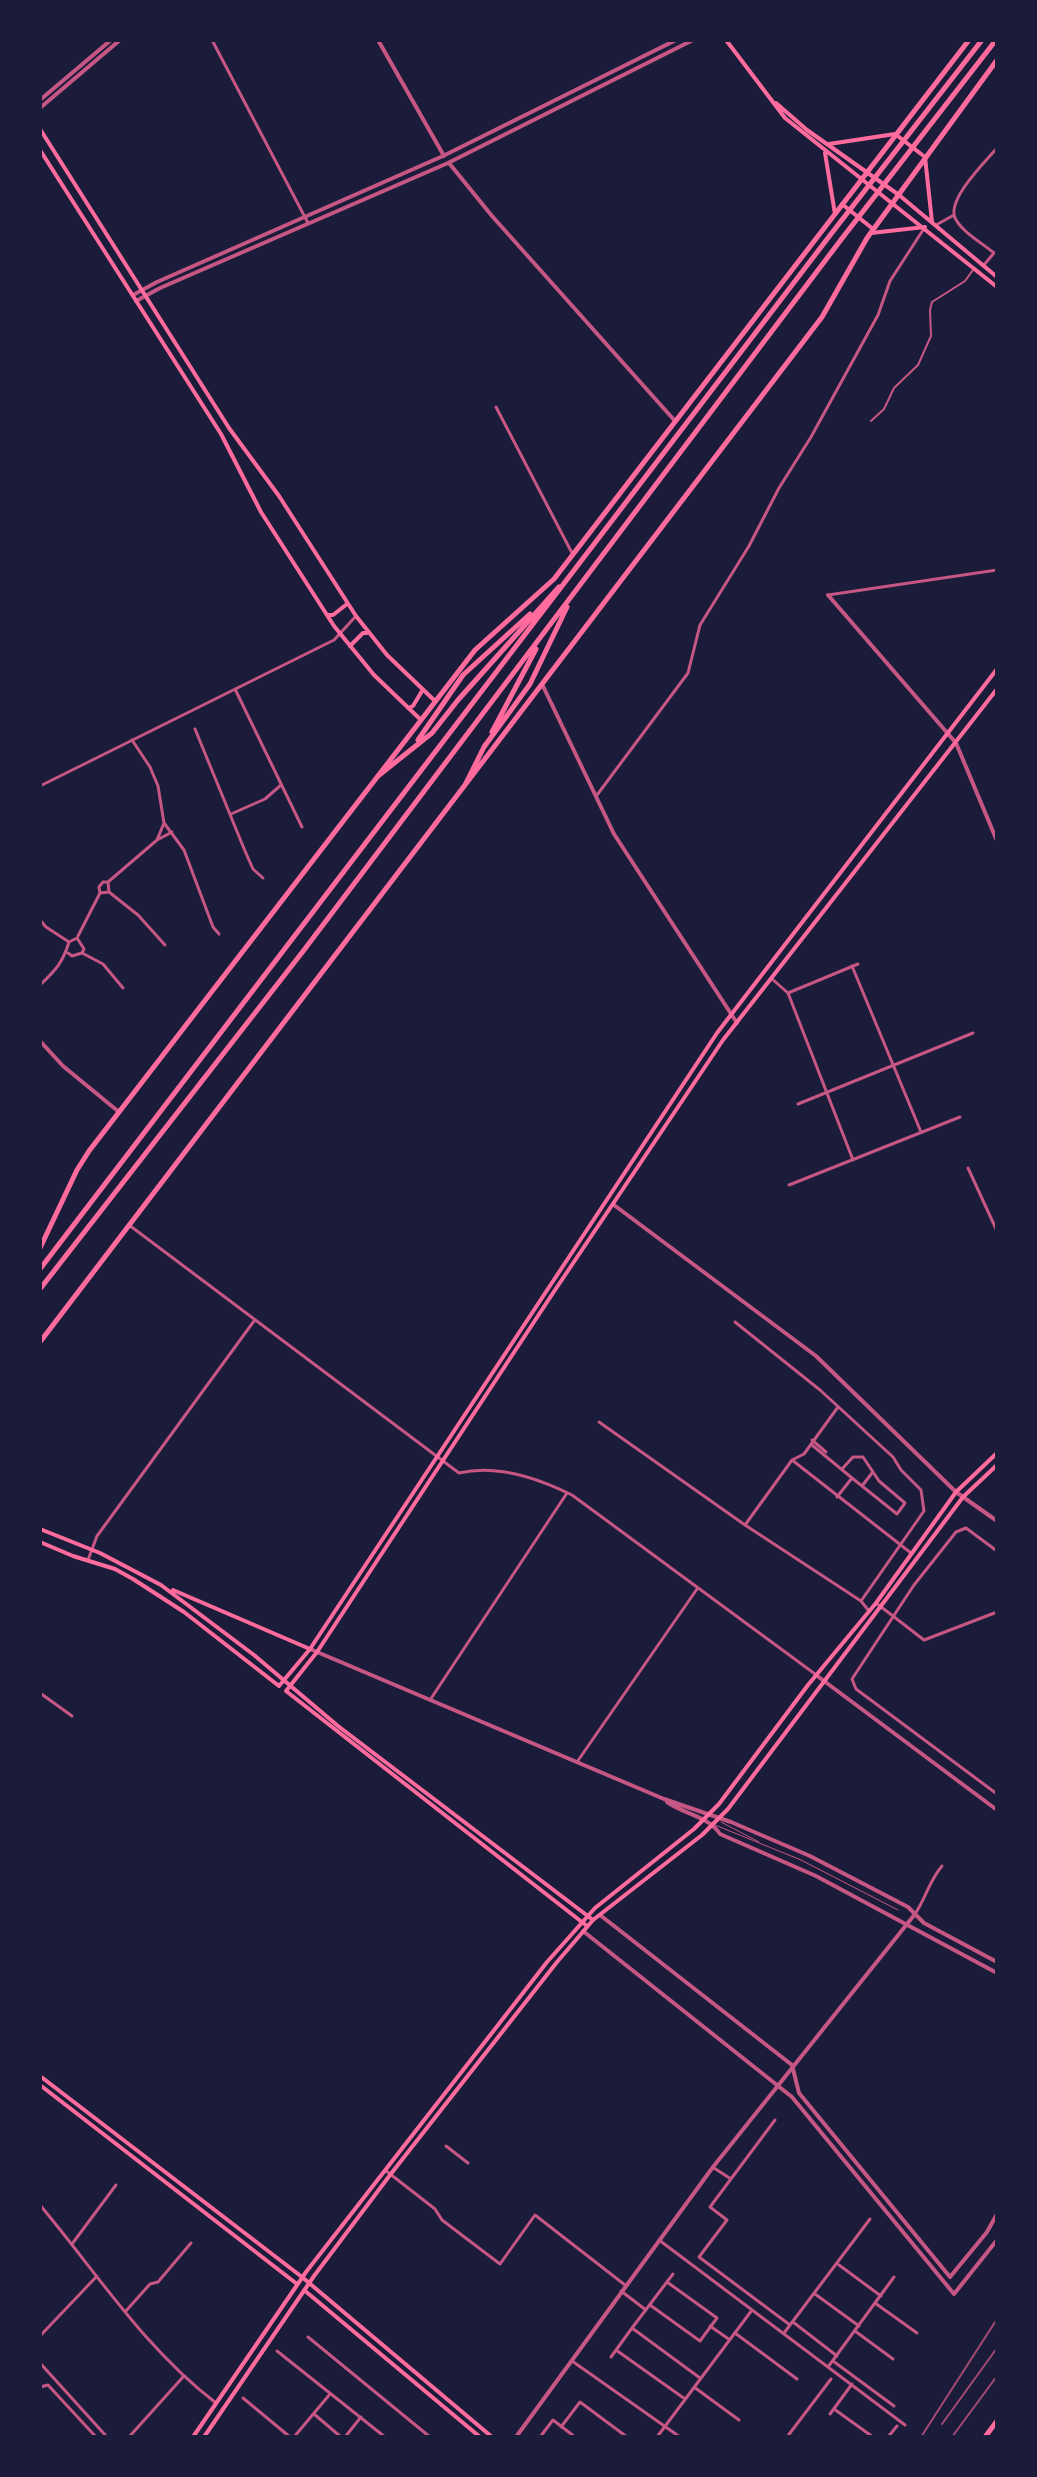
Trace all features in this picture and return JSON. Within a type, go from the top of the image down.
[{"type":"main road","points":[[726,40],[785,118],[997,287]]},
{"type":"main road","points":[[40,1248],[83,1160],[435,701],[481,642],[546,588],[573,555],[969,40]]},
{"type":"main road","points":[[40,1269],[982,40]]},
{"type":"main road","points":[[40,1289],[304,950],[840,241],[996,40]]},
{"type":"main road","points":[[40,1342],[822,317],[872,231],[997,60]]},
{"type":"main road","points":[[771,99],[899,195],[997,277]]},
{"type":"main road","points":[[40,129],[229,428],[274,488],[356,616],[369,634],[435,701]]},
{"type":"main road","points":[[828,144],[895,134],[925,157],[934,224]]},
{"type":"main road","points":[[40,150],[227,444],[261,512],[326,614],[351,648],[421,720]]},
{"type":"main road","points":[[824,151],[835,214]]},
{"type":"main road","points":[[842,204],[872,231],[925,227]]},
{"type":"main road","points":[[413,746],[463,675],[576,571]]},
{"type":"main road","points":[[484,747],[530,684],[572,597]]},
{"type":"main road","points":[[378,776],[432,733],[549,598]]},
{"type":"main road","points":[[326,614],[333,615],[346,607],[346,601]]},
{"type":"main road","points":[[466,783],[546,632]]},
{"type":"main road","points":[[351,648],[350,643],[363,633],[369,634]]},
{"type":"main road","points":[[281,1683],[310,1649],[717,1033],[997,669]]},
{"type":"main road","points":[[406,707],[413,706],[423,694],[421,689]]},
{"type":"main road","points":[[288,1689],[317,1652],[723,1040],[997,689]]},
{"type":"main road","points":[[193,2437],[302,2277],[581,1921],[709,1815],[816,1675],[876,1603],[956,1492],[997,1453]]},
{"type":"main road","points":[[204,2437],[309,2283],[585,1928],[715,1821],[882,1607],[963,1497],[997,1465]]},
{"type":"main road","points":[[40,1529],[310,1649]]},
{"type":"main road","points":[[40,1542],[124,1574],[168,1601],[281,1683],[581,1921],[585,1928]]},
{"type":"main road","points":[[161,1585],[254,1655],[281,1683]]},
{"type":"main road","points":[[288,1689],[593,1920]]},
{"type":"main road","points":[[40,2076],[302,2277],[492,2437]]},
{"type":"main road","points":[[40,2085],[297,2284],[480,2437]]},
{"type":"main road","points":[[985,2437],[997,2421]]},
{"type":"street","points":[[40,100],[111,40]]},
{"type":"street","points":[[40,108],[120,40]]},
{"type":"street","points":[[212,40],[308,223]]},
{"type":"street","points":[[378,40],[448,163],[675,421]]},
{"type":"street","points":[[136,301],[143,293],[443,156],[676,40]]},
{"type":"street","points":[[133,295],[448,163],[693,40]]},
{"type":"street","points":[[983,266],[994,253],[963,227],[954,215],[957,197],[997,148]]},
{"type":"street","points":[[934,224],[954,215]]},
{"type":"street","points":[[596,796],[688,673],[700,625],[811,437],[878,315],[890,281],[925,227]]},
{"type":"street","points":[[871,421],[884,409],[894,388],[918,365],[931,336],[932,302],[965,281],[975,268]]},
{"type":"street","points":[[496,407],[573,555]]},
{"type":"street","points":[[828,595],[997,570]]},
{"type":"street","points":[[828,595],[956,743],[997,841]]},
{"type":"street","points":[[40,786],[332,641],[356,616]]},
{"type":"street","points":[[542,684],[614,834],[737,1023]]},
{"type":"street","points":[[235,689],[302,827]]},
{"type":"street","points":[[195,729],[253,869],[263,878]]},
{"type":"street","points":[[132,740],[150,767],[163,804],[164,823],[157,840]]},
{"type":"street","points":[[231,814],[265,799],[281,785]]},
{"type":"street","points":[[164,823],[184,850],[213,927],[219,934]]},
{"type":"street","points":[[69,942],[77,938],[103,882],[108,882],[157,840],[172,832]]},
{"type":"street","points":[[108,882],[109,892]]},
{"type":"street","points":[[100,893],[109,892],[138,915],[165,945]]},
{"type":"street","points":[[40,920],[69,942]]},
{"type":"street","points":[[77,938],[84,945],[82,953]]},
{"type":"street","points":[[40,985],[68,953],[69,942]]},
{"type":"street","points":[[68,953],[72,956],[82,953],[103,964],[123,988]]},
{"type":"street","points":[[788,993],[858,964]]},
{"type":"street","points":[[852,966],[921,1132]]},
{"type":"street","points":[[771,978],[788,993],[853,1160]]},
{"type":"street","points":[[798,1104],[973,1033]]},
{"type":"street","points":[[40,1041],[63,1066],[119,1112]]},
{"type":"street","points":[[789,1185],[960,1117]]},
{"type":"street","points":[[968,1168],[997,1231]]},
{"type":"street","points":[[614,1205],[816,1356],[956,1492],[997,1521]]},
{"type":"street","points":[[129,1225],[459,1473],[481,1468],[548,1483],[567,1493],[997,1810]]},
{"type":"street","points":[[88,1560],[97,1536],[254,1321]]},
{"type":"street","points":[[735,1322],[838,1407],[893,1457],[921,1490],[924,1511],[861,1601]]},
{"type":"street","points":[[745,1525],[792,1460],[804,1454],[838,1407]]},
{"type":"street","points":[[599,1422],[745,1525],[861,1601],[869,1611]]},
{"type":"street","points":[[812,1442],[826,1452]]},
{"type":"street","points":[[812,1442],[842,1469],[852,1478],[897,1514],[905,1503],[879,1481],[863,1457],[853,1457],[849,1465],[842,1469]]},
{"type":"street","points":[[792,1460],[911,1553]]},
{"type":"street","points":[[862,1486],[873,1472]]},
{"type":"street","points":[[837,1497],[852,1478]]},
{"type":"street","points":[[430,1700],[567,1493]]},
{"type":"street","points":[[997,1551],[966,1528],[960,1529],[914,1585],[852,1679],[856,1689],[997,1794]]},
{"type":"street","points":[[577,1762],[697,1589]]},
{"type":"street","points":[[876,1603],[924,1640],[997,1612]]},
{"type":"street","points":[[310,1649],[664,1799],[709,1815],[720,1834],[800,1868],[997,1973]]},
{"type":"street","points":[[40,1693],[72,1716]]},
{"type":"street","points":[[664,1799],[685,1813],[704,1820],[731,1822],[810,1856],[908,1907],[924,1923],[997,1962]]},
{"type":"street","points":[[516,2437],[713,2167],[915,1914],[926,1898],[929,1881],[942,1866]]},
{"type":"street","points":[[600,1915],[792,2065],[799,2093],[950,2277],[987,2232],[997,2214]]},
{"type":"street","points":[[585,1928],[792,2097],[954,2294],[997,2240]]},
{"type":"street","points":[[775,2120],[710,2207],[727,2220],[699,2257],[837,2356]]},
{"type":"street","points":[[446,2146],[468,2163]]},
{"type":"street","points":[[713,2167],[731,2179]]},
{"type":"street","points":[[385,2170],[435,2209],[442,2220],[500,2264],[535,2215],[625,2285]]},
{"type":"street","points":[[72,2244],[116,2185]]},
{"type":"street","points":[[40,2205],[125,2312],[183,2377],[216,2403]]},
{"type":"street","points":[[784,2333],[870,2219]]},
{"type":"street","points":[[659,2240],[905,2425]]},
{"type":"street","points":[[125,2312],[150,2284],[158,2282],[191,2243]]},
{"type":"street","points":[[927,2261],[933,2256]]},
{"type":"street","points":[[838,2264],[881,2296]]},
{"type":"street","points":[[611,2357],[673,2274]]},
{"type":"street","points":[[40,2336],[97,2276]]},
{"type":"street","points":[[828,2367],[894,2277]]},
{"type":"street","points":[[650,2305],[700,2341],[717,2318],[667,2282]]},
{"type":"street","points":[[621,2291],[646,2310]]},
{"type":"street","points":[[815,2294],[859,2326]]},
{"type":"street","points":[[875,2303],[917,2333]]},
{"type":"street","points":[[657,2437],[752,2310]]},
{"type":"street","points":[[710,2326],[730,2340]]},
{"type":"street","points":[[632,2328],[701,2378]]},
{"type":"street","points":[[855,2331],[893,2359]]},
{"type":"street","points":[[735,2333],[797,2379]]},
{"type":"street","points":[[308,2337],[430,2437]]},
{"type":"street","points":[[616,2350],[685,2399]]},
{"type":"street","points":[[277,2351],[385,2437]]},
{"type":"street","points":[[572,2361],[680,2437]]},
{"type":"street","points":[[833,2361],[894,2406]]},
{"type":"street","points":[[40,2363],[107,2437]]},
{"type":"street","points":[[129,2437],[183,2377]]},
{"type":"street","points":[[787,2437],[831,2379]]},
{"type":"street","points":[[830,2414],[852,2384]]},
{"type":"street","points":[[40,2387],[48,2385],[96,2437]]},
{"type":"street","points":[[694,2387],[739,2420]]},
{"type":"street","points":[[243,2398],[292,2437],[331,2394]]},
{"type":"street","points":[[561,2427],[580,2402],[627,2437]]},
{"type":"street","points":[[834,2409],[873,2437]]},
{"type":"street","points":[[314,2414],[343,2437],[361,2417]]},
{"type":"street","points":[[540,2437],[553,2420],[575,2437]]},
{"type":"street","points":[[888,2437],[897,2426]]},
{"type":"lane","points":[[715,1821],[724,1830],[761,1843]]},
{"type":"lane","points":[[715,1821],[898,1910]]},
{"type":"railway","points":[[921,2437],[997,2319]]},
{"type":"railway","points":[[942,2424],[997,2348]]},
{"type":"railway","points":[[952,2437],[997,2376]]}]
